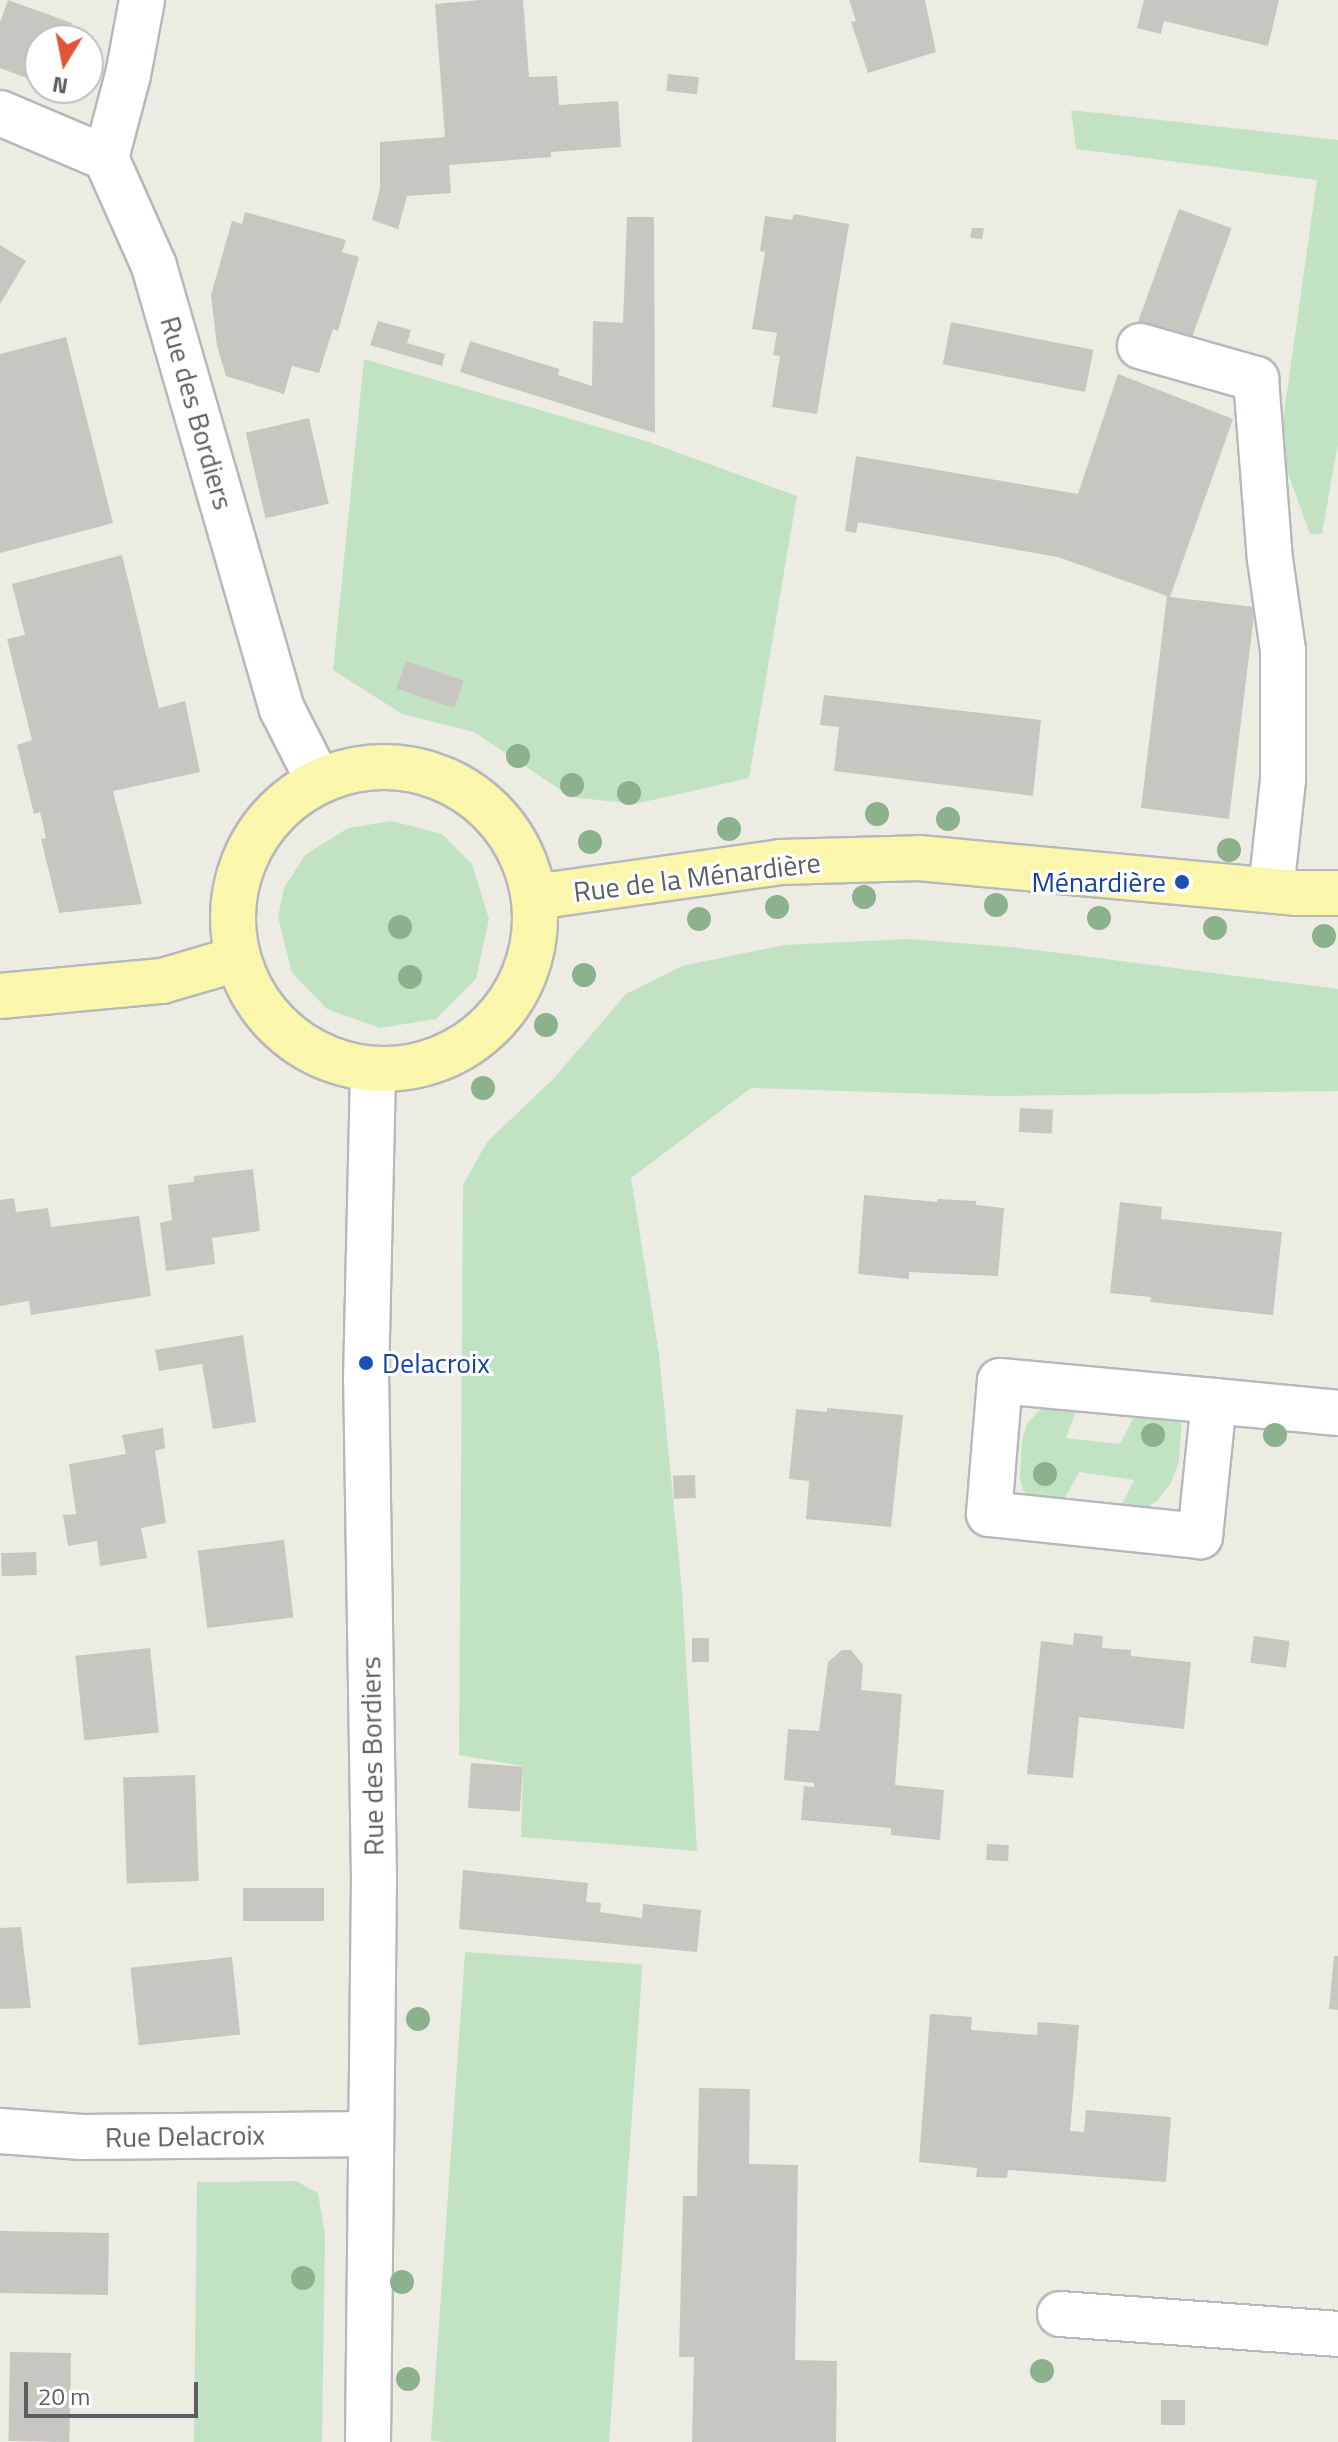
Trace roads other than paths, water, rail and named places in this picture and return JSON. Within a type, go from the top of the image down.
[{"type":"main road","points":[[364,766],[412,768],[456,784],[494,813],[521,851],[535,897],[535,942],[520,985],[495,1022],[460,1050],[417,1066],[373,1069],[327,1059],[287,1036],[256,1000],[237,959],[232,906],[245,855],[275,811],[318,780],[364,766]]},
{"type":"main road","name":"Rue de la Ménardière","points":[[535,897],[780,862],[919,858],[1271,890],[1338,893]]},
{"type":"main road","points":[[0,996],[162,981],[237,959]]},
{"type":"street","points":[[0,113],[106,158],[128,75],[142,0]]},
{"type":"street","name":"Rue des Bordiers","points":[[106,158],[154,266],[282,709],[318,780]]},
{"type":"street","points":[[1140,346],[1256,379],[1270,559],[1283,650],[1283,780],[1271,890]]},
{"type":"street","name":"Rue des Bordiers","points":[[368,2442],[373,1842],[366,1381],[373,1069]]},
{"type":"street","points":[[1214,1401],[1200,1536],[989,1514],[1000,1381],[1214,1401],[1338,1413]]},
{"type":"street","name":"Rue Delacroix","points":[[0,2131],[82,2137],[371,2134]]},
{"type":"street","points":[[1060,2314],[1338,2334]]},
{"type":"place","name":"Ménardière","points":[[1182,882]]},
{"type":"place","name":"Delacroix","points":[[366,1363]]}]
